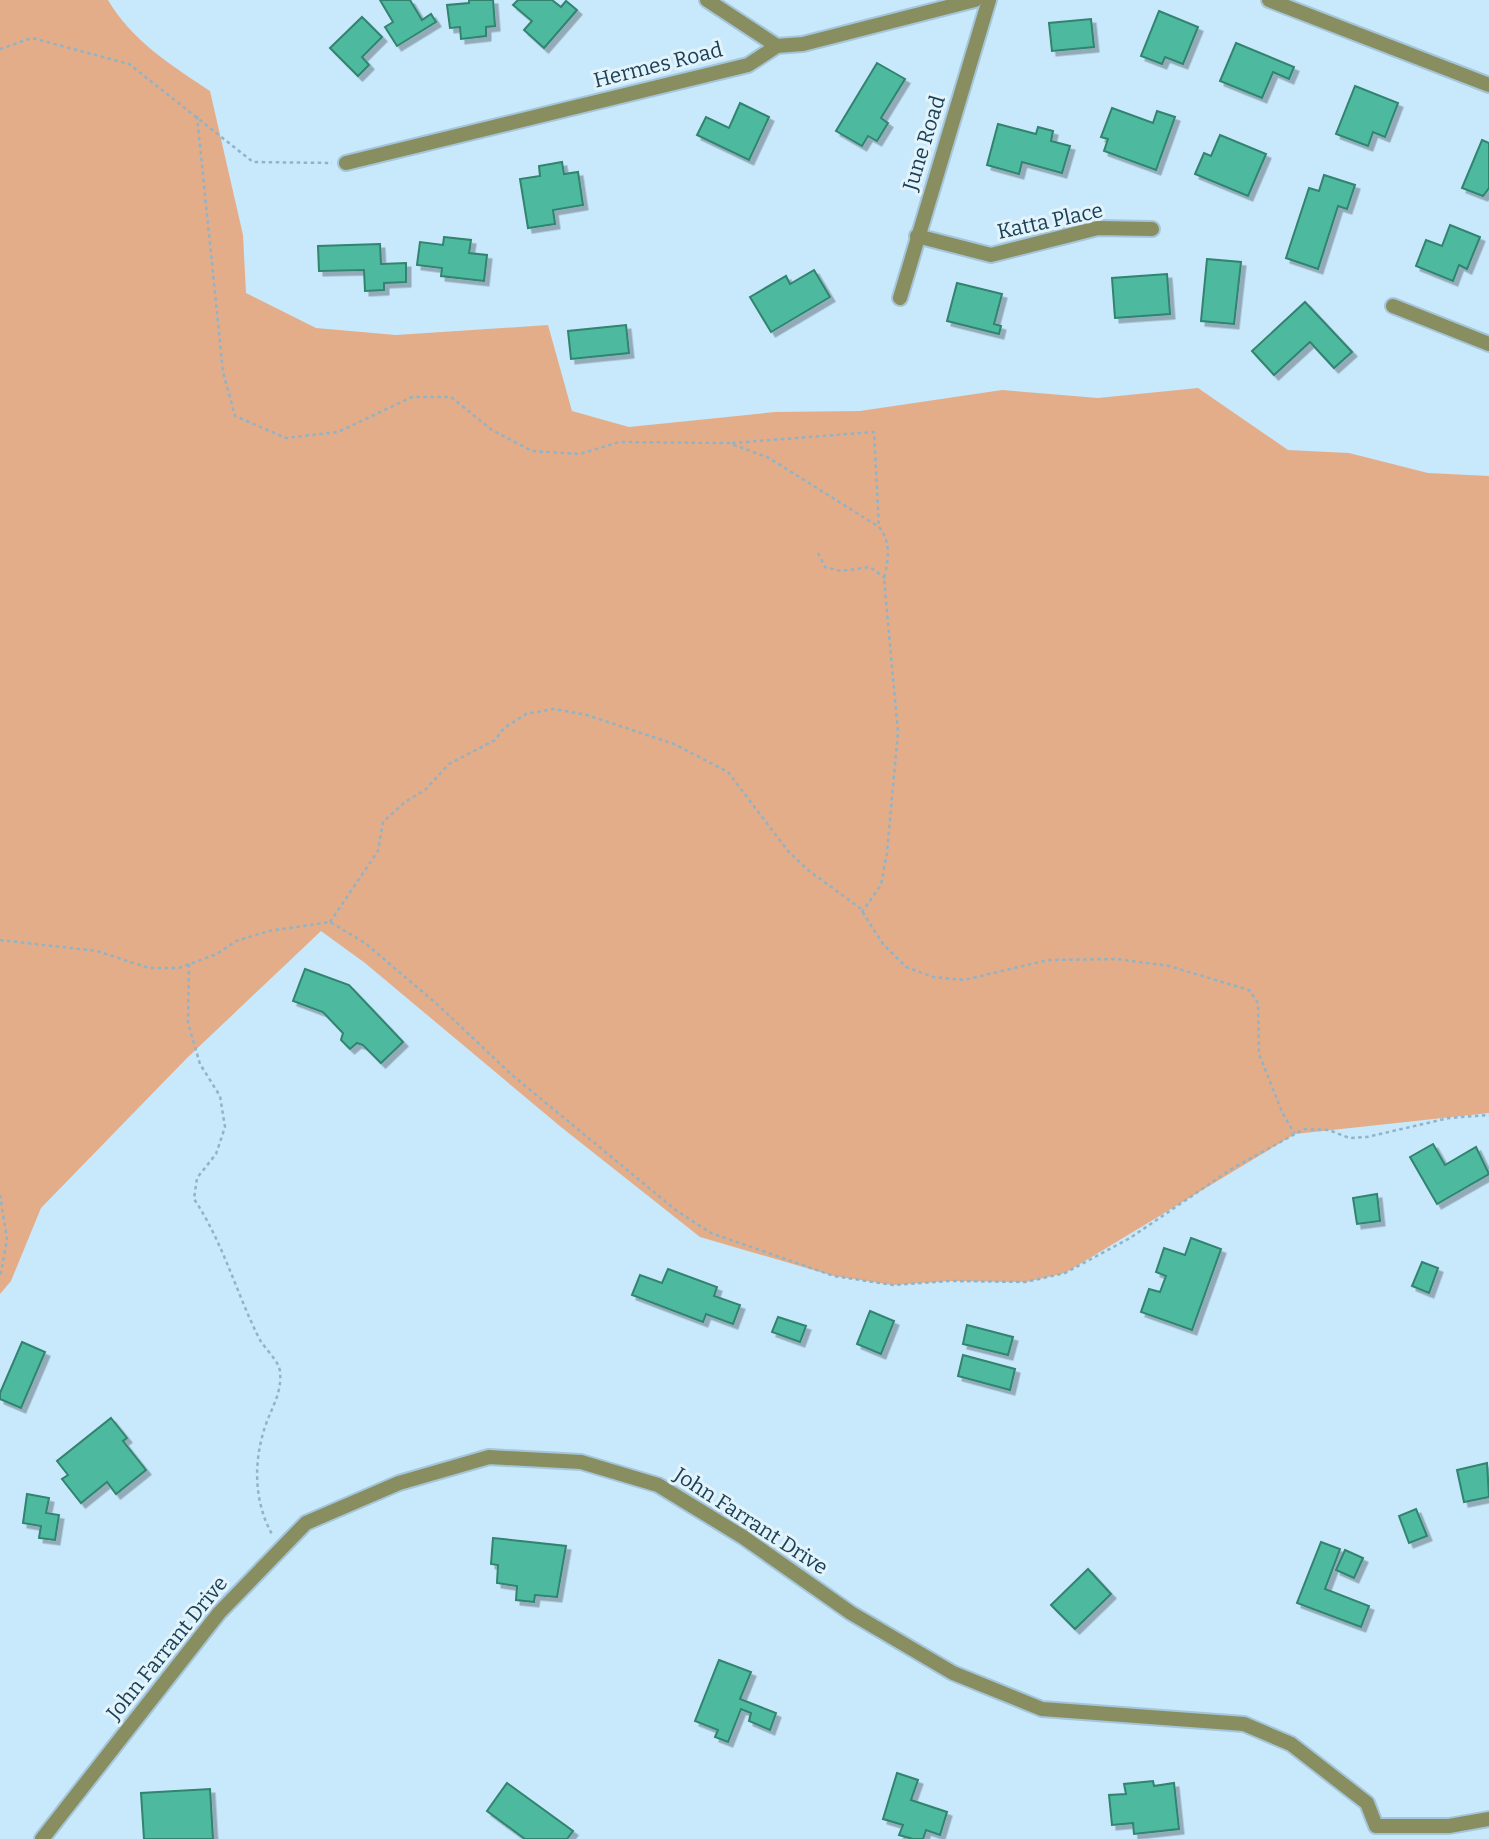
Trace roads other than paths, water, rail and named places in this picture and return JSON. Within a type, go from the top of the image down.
[{"type":"street","points":[[707,0],[777,46]]},
{"type":"street","name":"Hermes Road","points":[[346,163],[748,65],[777,46],[803,44],[975,0]]},
{"type":"street","name":"June Road","points":[[900,298],[989,0]]},
{"type":"street","points":[[1269,0],[1489,85]]},
{"type":"street","name":"Katta Place","points":[[917,236],[991,254],[1098,228],[1152,229]]},
{"type":"street","points":[[1393,306],[1489,344]]},
{"type":"street","name":"John Farrant Drive","points":[[43,1839],[219,1613],[306,1523],[399,1483],[488,1457],[581,1462],[658,1485],[743,1536],[850,1613],[953,1673],[1042,1709],[1244,1724],[1291,1744],[1367,1803],[1374,1832],[1449,1826],[1489,1819]]}]
